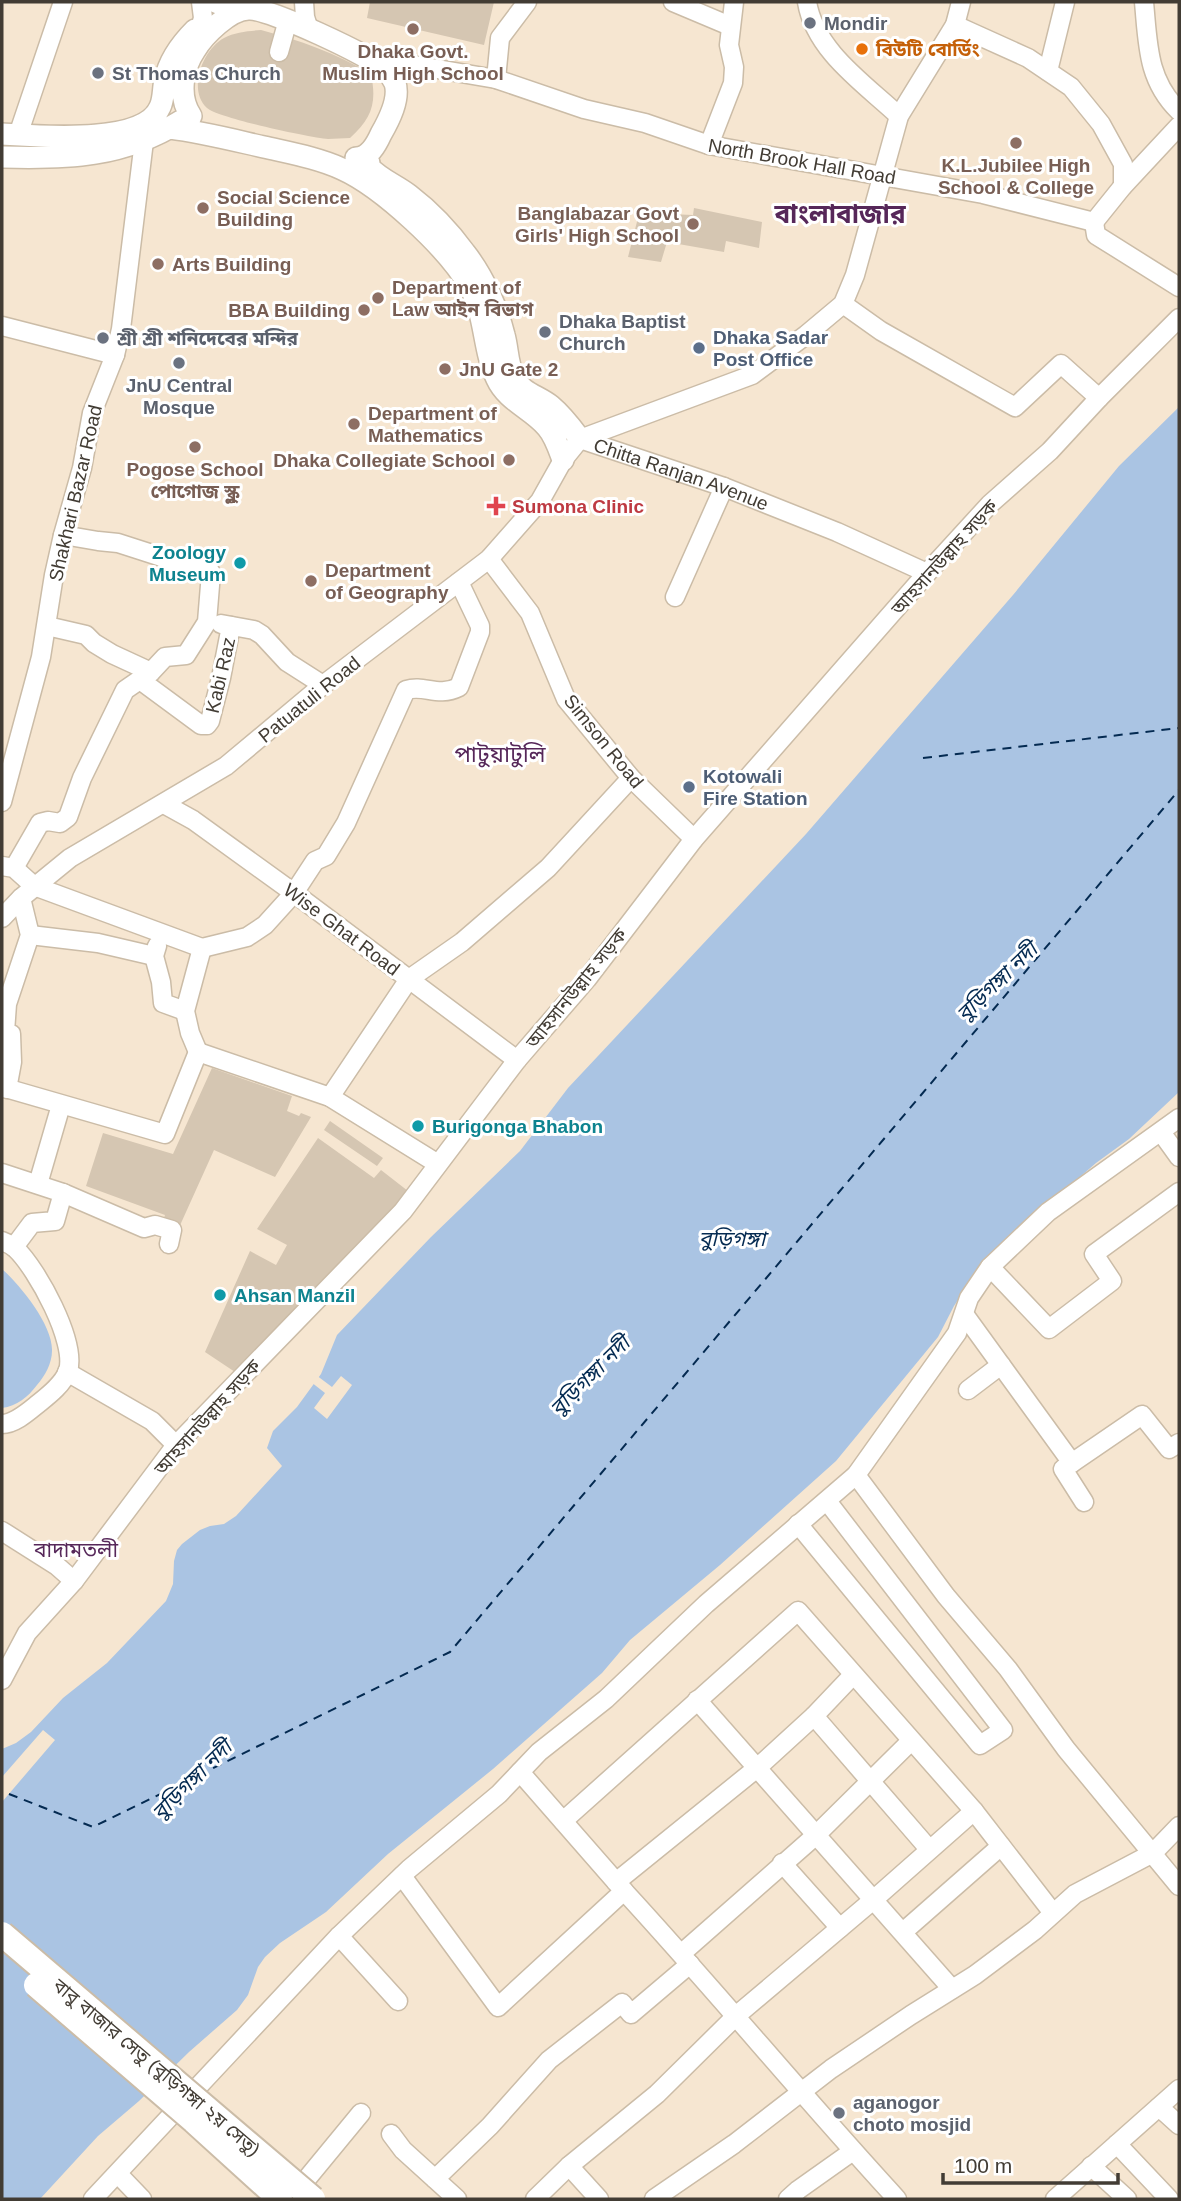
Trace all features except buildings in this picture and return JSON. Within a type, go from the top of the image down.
[{"type":"highway","name":"বাবু বাজার সেতু (বুড়িগঙ্গা ২য় সেতু)","points":[[2,1934],[309,2190]]},
{"type":"highway","name":"বাবু বাজার সেতু (বুড়িগঙ্গা ২য় সেতু)","points":[[2,1955],[280,2199]]},
{"type":"main road","points":[[10,135],[62,138],[132,128],[144,132],[170,128],[191,116],[185,107],[183,96],[184,79],[191,56],[211,30],[225,19],[232,5]]},
{"type":"main road","points":[[2,157],[46,158],[86,155],[124,148],[144,132],[161,106],[166,76],[178,49],[201,25],[232,5],[260,10],[288,20],[364,56],[387,71],[395,84],[390,118],[359,162]]},
{"type":"main road","name":"Chitta Ranjan Avenue","points":[[162,99],[173,109],[191,116],[293,139],[359,162],[407,193],[433,215],[478,271],[504,334],[514,379],[521,388],[550,404],[580,439]]},
{"type":"main road","name":"Chitta Ranjan Avenue","points":[[170,128],[312,159],[359,162]]},
{"type":"main road","name":"Chitta Ranjan Avenue","points":[[359,162],[369,184],[414,221],[464,278],[480,313],[498,382],[549,428],[563,460]]},
{"type":"street","points":[[10,135],[63,2]]},
{"type":"street","points":[[201,2],[201,25]]},
{"type":"street","points":[[304,2],[309,30]]},
{"type":"street","points":[[475,74],[527,2]]},
{"type":"street","points":[[673,2],[730,26]]},
{"type":"street","points":[[709,145],[733,83],[734,67],[729,45],[734,2]]},
{"type":"street","points":[[807,2],[819,34],[834,56],[899,116]]},
{"type":"street","points":[[580,439],[752,375],[843,304],[855,275],[899,116],[955,25],[961,2]]},
{"type":"street","points":[[1048,71],[1065,2]]},
{"type":"street","points":[[1144,2],[1151,64],[1165,97],[1179,111]]},
{"type":"street","points":[[279,52],[288,20]]},
{"type":"street","points":[[955,25],[1028,58],[1070,88],[1101,124],[1123,164],[1123,186]]},
{"type":"street","points":[[496,79],[500,38]]},
{"type":"street","name":"North Brook Hall Road","points":[[364,56],[496,79],[584,109],[645,123],[709,145],[983,194],[1094,222]]},
{"type":"street","points":[[1179,127],[1123,186],[1094,222],[1096,235],[1179,287]]},
{"type":"street","points":[[143,166],[155,145],[170,128]]},
{"type":"street","name":"Shakhari Bazar Road","points":[[2,802],[8,757],[47,626],[63,535],[82,468],[92,413],[115,355],[143,166],[144,132]]},
{"type":"street","points":[[843,304],[881,331],[1015,407],[1058,364],[1099,398]]},
{"type":"street","name":"আহসানউল্লাহ সড়ক","points":[[3,1675],[27,1633],[75,1581],[176,1445],[403,1211],[517,1060],[587,979],[694,839],[990,504],[1050,451],[1179,318]]},
{"type":"street","points":[[2,326],[115,355]]},
{"type":"street","name":"Patuatuli Road","points":[[2,918],[27,892],[70,859],[226,766],[323,685],[489,559],[540,501],[563,460],[580,439]]},
{"type":"street","name":"Chitta Ranjan Avenue","points":[[580,439],[723,487],[837,532],[927,573]]},
{"type":"street","points":[[675,597],[723,487]]},
{"type":"street","points":[[63,535],[118,542],[177,562],[208,568],[211,573],[207,622],[186,655],[166,657],[125,690],[102,742],[82,778],[68,817],[60,824],[48,821],[40,823],[8,867],[27,892],[30,935],[7,1004],[5,1032],[11,1034],[12,1062],[4,1088],[165,1134],[198,1052],[190,1033],[186,1011],[202,948]]},
{"type":"street","name":"Simson Road","points":[[489,559],[530,613],[566,699],[631,778],[694,839]]},
{"type":"street","points":[[27,892],[161,932],[202,948],[247,937],[265,925],[294,893],[315,861],[326,856],[346,823],[406,690],[412,688],[450,692],[459,687],[464,679],[480,626],[459,582]]},
{"type":"street","points":[[207,622],[254,630],[287,662],[323,685]]},
{"type":"street","points":[[47,626],[86,635],[145,676]]},
{"type":"street","name":"Kabi Raz","points":[[145,676],[201,725],[207,725],[221,678],[231,626]]},
{"type":"street","points":[[330,1097],[409,979],[462,942],[548,868],[631,778]]},
{"type":"street","name":"Wise Ghat Road","points":[[164,804],[193,820],[294,893],[517,1060]]},
{"type":"street","points":[[161,932],[154,956],[163,1003],[186,1011]]},
{"type":"street","points":[[30,935],[98,943],[154,956]]},
{"type":"street","points":[[198,1052],[330,1097],[438,1164]]},
{"type":"street","points":[[38,1184],[61,1105]]},
{"type":"street","points":[[98,2198],[339,1936],[402,1876],[499,1794],[539,1752],[606,1699],[706,1604],[856,1475],[957,1333],[969,1298],[990,1267],[1048,1212],[1179,1118]]},
{"type":"street","points":[[1160,1132],[1179,1157]]},
{"type":"street","points":[[2,1173],[63,1193],[145,1228],[155,1225],[172,1230],[169,1244]]},
{"type":"street","points":[[990,1267],[1049,1329],[1112,1281],[1094,1254],[1179,1192]]},
{"type":"street","points":[[2,1424],[8,1424],[30,1411],[53,1391],[67,1372],[70,1352],[59,1318],[26,1261],[8,1244],[32,1223],[55,1221],[63,1193]]},
{"type":"street","points":[[964,1314],[1072,1462]]},
{"type":"street","points":[[968,1390],[1001,1365]]},
{"type":"street","points":[[67,1372],[152,1422],[176,1445]]},
{"type":"street","points":[[1084,1502],[1063,1469],[1142,1415],[1169,1449],[1179,1443]]},
{"type":"street","points":[[856,1475],[946,1596],[1008,1670],[1066,1749],[1179,1886]]},
{"type":"street","points":[[798,1524],[980,1745],[1003,1730],[827,1501]]},
{"type":"street","points":[[2,1531],[57,1566],[75,1581]]},
{"type":"street","points":[[563,1821],[798,1611],[974,1811],[1053,1913]]},
{"type":"street","points":[[402,1876],[498,2007],[620,1886],[757,1768],[814,1716],[853,1675]]},
{"type":"street","points":[[696,1700],[952,1989]]},
{"type":"street","points":[[814,1716],[929,1849]]},
{"type":"street","points":[[435,2179],[490,2126],[550,2060],[622,2003],[631,2014],[782,1863],[815,1836],[911,1741]]},
{"type":"street","points":[[520,1772],[897,2199]]},
{"type":"street","points":[[535,2199],[569,2166],[657,2094],[737,2015],[974,1811]]},
{"type":"street","points":[[654,2199],[734,2144],[801,2091],[975,1975],[1075,1894],[1153,1853],[1179,1826]]},
{"type":"street","points":[[903,1932],[1002,1846]]},
{"type":"street","points":[[782,1863],[840,1928]]},
{"type":"street","points":[[339,1936],[398,2001]]},
{"type":"street","points":[[198,2087],[309,2190],[324,2199]]},
{"type":"street","points":[[1055,2199],[1179,2089]]},
{"type":"street","points":[[1159,2108],[1179,2125]]},
{"type":"street","points":[[309,2190],[362,2113]]},
{"type":"street","points":[[171,2117],[267,2199]]},
{"type":"street","points":[[391,2134],[403,2150],[457,2199]]},
{"type":"street","points":[[1117,2144],[1169,2199]]},
{"type":"street","points":[[788,2199],[853,2151]]},
{"type":"street","points":[[569,2166],[598,2199]]},
{"type":"street","points":[[1091,2166],[1127,2199]]},
{"type":"street","points":[[118,2174],[142,2199]]},
{"type":"shaded area","points":[[370,2],[494,2],[484,45],[367,18]]},
{"type":"shaded area","points":[[261,30],[317,48],[371,74],[371,109],[363,124],[350,138],[328,139],[285,131],[228,117],[207,108],[198,91],[198,81],[204,60],[210,51],[216,43],[228,36]]},
{"type":"shaded area","points":[[641,206],[669,214],[693,215],[694,208],[762,222],[759,248],[726,241],[724,252],[667,242],[661,262],[628,257]]},
{"type":"shaded area","points":[[212,1068],[292,1096],[287,1111],[311,1117],[275,1177],[214,1150],[177,1232],[161,1226],[165,1215],[86,1186],[103,1133],[173,1154]]},
{"type":"shaded area","points":[[330,1121],[383,1158],[377,1166],[324,1130]]},
{"type":"shaded area","points":[[318,1138],[374,1178],[381,1170],[408,1191],[241,1376],[205,1352],[250,1251],[276,1265],[287,1245],[257,1229]]},
{"type":"water","name":"বুড়িগঙ্গা","points":[[1179,407],[1179,1092],[1129,1139],[1096,1163],[1043,1209],[973,1277],[938,1337],[836,1461],[720,1565],[630,1640],[602,1673],[493,1769],[388,1854],[326,1912],[280,1943],[258,1967],[248,1995],[237,2010],[98,2136],[40,2199],[2,2199],[2,1749],[31,1732],[63,1698],[107,1663],[166,1601],[173,1584],[177,1550],[182,1544],[200,1530],[224,1524],[236,1516],[282,1466],[267,1448],[273,1431],[297,1407],[321,1374],[337,1335],[431,1237],[520,1151],[568,1088],[806,834],[1013,595],[1119,466]]},
{"type":"water","points":[[2,1269],[26,1295],[41,1318],[51,1341],[52,1351],[48,1369],[34,1389],[17,1403],[2,1408]]},
{"type":"pier","points":[[316,1375],[332,1387],[341,1376],[352,1385],[327,1419],[314,1408],[325,1393],[311,1382]]},
{"type":"pier","points":[[43,1730],[55,1740],[2,1802],[2,1777]]},
{"type":"ferry route","points":[[923,758],[1179,728]]},
{"type":"ferry route","points":[[9,1794],[93,1827],[450,1652],[1179,790]]},
{"type":"place","name":"Mondir","points":[[810,23]]},
{"type":"place","name":"Dhaka Govt. Muslim High School","points":[[413,29]]},
{"type":"place","name":"বিউটি বোর্ডিং","points":[[862,49]]},
{"type":"place","name":"St Thomas Church","points":[[98,73]]},
{"type":"place","name":"K.L.Jubilee High School & College","points":[[1016,143]]},
{"type":"place","name":"Social Science Building","points":[[203,208]]},
{"type":"place","name":"Banglabazar Govt Girls' High School","points":[[693,224]]},
{"type":"place","name":"Arts Building","points":[[158,264]]},
{"type":"place","name":"Department of Law আইন বিভাগ","points":[[378,298]]},
{"type":"place","name":"BBA Building","points":[[364,310]]},
{"type":"place","name":"Dhaka Baptist Church","points":[[545,332]]},
{"type":"place","name":"শ্রী শ্রী শনিদেবের মন্দির","points":[[103,338]]},
{"type":"place","name":"Dhaka Sadar Post Office","points":[[699,348]]},
{"type":"place","name":"JnU Central Mosque","points":[[179,363]]},
{"type":"place","name":"JnU Gate 2","points":[[445,369]]},
{"type":"place","name":"Department of Mathematics","points":[[354,424]]},
{"type":"place","name":"Pogose School পোগোজ স্কুল","points":[[195,447]]},
{"type":"place","name":"Dhaka Collegiate School","points":[[509,460]]},
{"type":"place","name":"Sumona Clinic","points":[[496,506]]},
{"type":"place","name":"Zoology Museum","points":[[240,563]]},
{"type":"place","name":"Department of Geography","points":[[311,581]]},
{"type":"place","name":"Kotowali Fire Station","points":[[689,787]]},
{"type":"place","name":"Burigonga Bhabon","points":[[418,1126]]},
{"type":"place","name":"Ahsan Manzil","points":[[220,1295]]},
{"type":"place","name":"aganogor choto mosjid","points":[[839,2113]]},
{"type":"district","name":"বাংলাবাজার","points":[[840,214]]},
{"type":"district","name":"পাটুয়াটুলি","points":[[500,754]]},
{"type":"district","name":"বাদামতলী","points":[[76,1550]]},
{"type":"water label","name":"বুড়িগঙ্গা নদী","points":[[997,982]]},
{"type":"water label","name":"বুড়িগঙ্গা নদী","points":[[590,1376]]},
{"type":"water label","name":"বুড়িগঙ্গা নদী","points":[[192,1780]]}]
